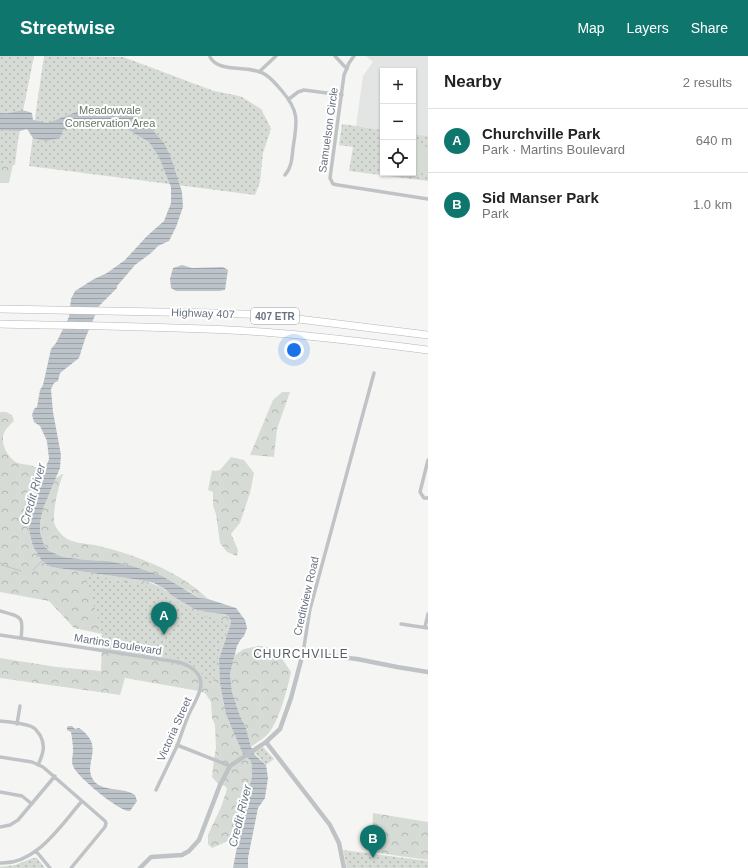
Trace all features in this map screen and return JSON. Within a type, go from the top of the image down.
[{"type":"highway","name":"Highway 407","points":[[0,309],[266,315],[428,335]]},
{"type":"highway","name":"Highway 407","points":[[0,324],[196,328],[264,332],[368,342],[428,350]]},
{"type":"street","points":[[210,56],[214,62],[224,66],[259,72],[272,80],[289,99],[295,112],[296,126],[290,166],[286,175]]},
{"type":"street","points":[[259,72],[276,56]]},
{"type":"street","points":[[335,56],[347,69]]},
{"type":"street","name":"Samuelson Circle","points":[[354,56],[347,69],[342,95],[330,178],[333,184],[428,200]]},
{"type":"street","points":[[289,99],[298,92],[304,90],[342,95]]},
{"type":"street","name":"Creditview Road","points":[[230,766],[240,761],[266,742],[282,725],[303,653],[310,609],[374,373]]},
{"type":"street","points":[[428,460],[420,492],[424,498],[428,498]]},
{"type":"street","points":[[0,611],[21,619],[23,623],[21,638]]},
{"type":"street","points":[[401,624],[426,627],[428,614]]},
{"type":"street","name":"Martins Boulevard","points":[[0,635],[178,662],[186,664],[193,669],[198,675],[201,684]]},
{"type":"street","points":[[303,653],[357,659],[397,668],[428,672]]},
{"type":"street","name":"Victoria Street","points":[[156,790],[178,745],[189,713],[198,697],[201,684]]},
{"type":"street","points":[[18,724],[20,706]]},
{"type":"street","points":[[0,721],[35,728],[43,740],[44,750],[38,765]]},
{"type":"street","points":[[266,742],[330,825],[339,843],[344,868]]},
{"type":"street","points":[[140,868],[151,857],[172,857],[182,855],[189,851],[199,840],[220,785],[230,766],[178,745]]},
{"type":"street","points":[[0,756],[32,762],[38,765],[55,776],[105,821],[105,827],[71,868]]},
{"type":"street","points":[[0,827],[14,823],[55,776]]},
{"type":"street","points":[[0,792],[22,796],[32,804]]},
{"type":"street","points":[[0,864],[12,862],[36,851],[44,845],[82,801]]},
{"type":"street","points":[[36,851],[50,868]]},
{"type":"shaded area","points":[[366,56],[428,56],[428,136],[416,134],[416,68],[380,68],[380,130],[356,126],[363,76],[373,62]]},
{"type":"shaded area","name":"Credit River","points":[[101,106],[136,117],[149,126],[164,143],[170,155],[182,192],[183,207],[169,241],[158,246],[135,265],[117,286],[117,288],[99,306],[85,339],[79,358],[60,373],[58,381],[54,383],[51,389],[53,412],[61,455],[60,468],[43,509],[40,532],[44,545],[49,551],[63,557],[108,561],[132,566],[162,576],[199,598],[208,599],[236,608],[245,620],[247,628],[244,636],[237,646],[230,674],[232,692],[240,716],[246,728],[251,747],[255,755],[266,765],[268,778],[265,798],[258,808],[248,858],[248,868],[233,868],[246,799],[252,777],[252,765],[250,760],[243,754],[226,714],[220,683],[219,659],[230,626],[231,621],[228,616],[195,609],[154,583],[51,567],[42,561],[33,546],[29,530],[30,508],[49,459],[47,441],[40,426],[34,422],[32,415],[34,409],[37,407],[51,349],[56,343],[69,317],[71,299],[75,291],[107,273],[125,260],[147,236],[164,221],[171,203],[171,187],[159,157],[149,142],[120,126],[97,122],[76,123],[63,130],[60,138],[46,141],[33,138],[27,129],[20,131],[0,130],[0,113],[27,111],[32,113],[33,120],[48,123],[84,109]]},
{"type":"shaded area","points":[[182,265],[192,268],[223,267],[228,270],[225,290],[176,291],[171,288],[170,279],[173,268]]},
{"type":"shaded area","points":[[72,726],[75,729],[79,728],[87,735],[91,742],[93,749],[90,768],[94,781],[103,787],[125,791],[135,795],[137,801],[130,811],[118,806],[99,793],[76,771],[72,762],[73,748],[71,732],[67,730],[67,727]]},
{"type":"green space","points":[[0,56],[34,56],[19,131],[15,165],[0,163]]},
{"type":"green space","name":"Meadowvale Conservation Area","points":[[44,56],[123,57],[214,91],[242,97],[261,109],[271,129],[263,153],[260,182],[255,195],[29,166]]},
{"type":"green space","points":[[342,124],[380,130],[380,175],[349,171],[353,147],[339,145]]},
{"type":"green space","points":[[20,131],[9,183],[0,183],[0,132]]},
{"type":"green space","points":[[416,134],[428,136],[428,181],[388,176],[416,176]]},
{"type":"green space","points":[[416,145],[428,147],[426,174],[416,172]]},
{"type":"green space","points":[[282,392],[290,392],[277,429],[274,457],[250,455],[273,400]]},
{"type":"green space","points":[[0,412],[6,412],[12,415],[14,421],[6,430],[3,437],[4,446],[11,458],[18,463],[45,469],[30,508],[29,530],[43,561],[51,567],[149,582],[160,587],[171,595],[228,616],[231,621],[219,659],[243,754],[250,760],[252,765],[252,777],[246,799],[238,844],[228,841],[212,848],[208,844],[208,835],[221,807],[227,789],[225,786],[218,784],[212,777],[216,748],[215,725],[212,718],[211,702],[205,693],[125,678],[120,695],[0,678],[0,658],[57,667],[101,671],[102,634],[74,628],[49,601],[0,592]]},
{"type":"green space","points":[[231,457],[244,460],[254,473],[250,493],[240,523],[231,534],[238,550],[237,556],[227,552],[220,543],[216,514],[213,506],[213,492],[208,490],[212,470],[220,470]]},
{"type":"green space","points":[[63,474],[56,500],[54,521],[56,528],[64,537],[75,542],[99,546],[142,559],[172,573],[198,590],[208,599],[199,598],[189,591],[108,561],[63,557],[49,551],[44,545],[40,532],[40,523],[43,509],[56,478]]},
{"type":"green space","points":[[85,575],[114,579],[143,586],[161,587],[184,608],[204,617],[216,618],[230,626],[221,644],[212,688],[199,669],[180,659],[106,646]]},
{"type":"green space","points":[[259,646],[275,648],[291,672],[282,704],[272,729],[266,736],[251,747],[246,728],[240,716],[232,692],[230,674],[235,655],[244,649]]},
{"type":"green space","points":[[263,747],[274,759],[266,765],[254,752]]},
{"type":"green space","points":[[373,813],[428,822],[428,860],[371,852]]},
{"type":"green space","points":[[343,850],[428,861],[428,868],[347,868]]},
{"type":"green space","points":[[33,858],[37,858],[45,868],[0,868],[15,865]]},
{"type":"waterway","points":[[33,570],[42,561]]},
{"type":"waterway","points":[[0,562],[2,565],[21,571]]},
{"type":"place","name":"Churchville Park","points":[[164,635]]},
{"type":"place","name":"Sid Manser Park","points":[[373,858]]},
{"type":"district","name":"CHURCHVILLE","points":[[301,654]]}]
